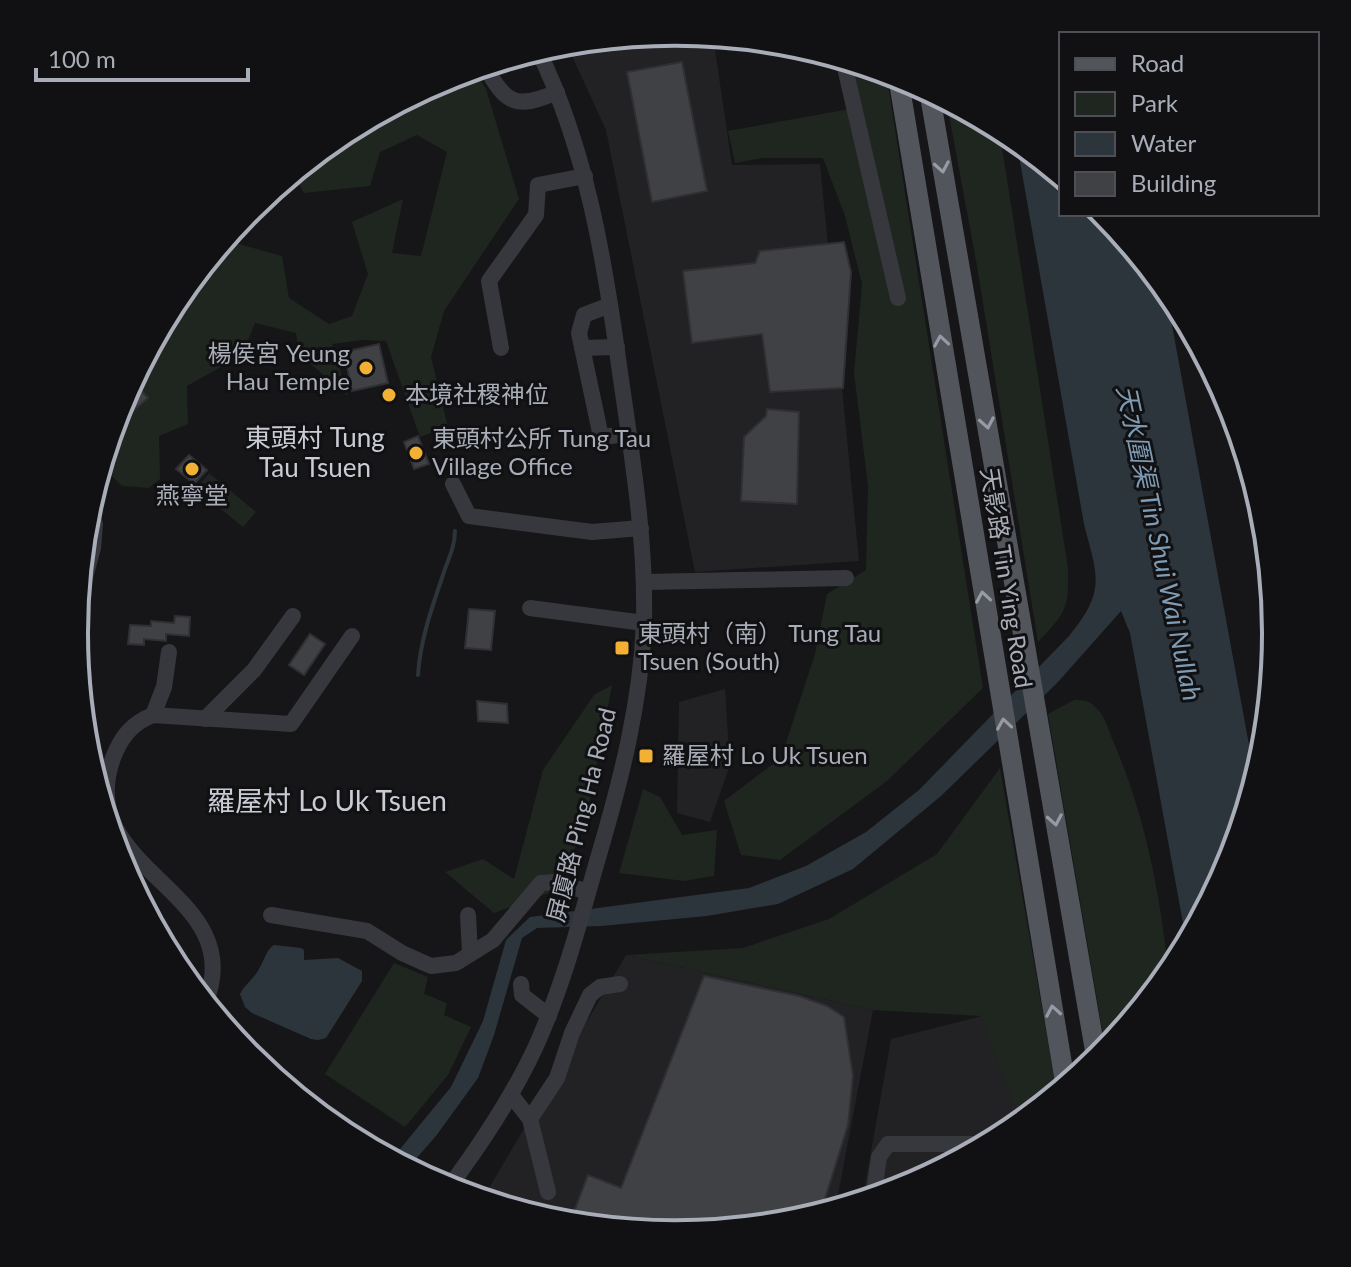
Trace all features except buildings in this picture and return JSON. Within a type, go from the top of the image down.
[{"type":"main road","name":"天影路 Tin Ying Road","points":[[900,91],[1064,1074]]},
{"type":"main road","name":"天影路 Tin Ying Road","points":[[932,105],[1094,1046]]},
{"type":"street","name":"屏廈路 Ping Ha Road","points":[[456,1178],[511,1095],[549,1016],[578,929],[625,765],[639,683],[644,623],[641,528],[610,305],[585,176],[557,92],[543,61]]},
{"type":"street","points":[[846,71],[898,298]]},
{"type":"street","points":[[490,76],[499,92],[518,102],[527,104],[557,92]]},
{"type":"street","points":[[501,348],[489,281],[536,215],[538,185],[585,176]]},
{"type":"street","points":[[610,305],[584,315],[579,333],[601,437],[629,434]]},
{"type":"street","points":[[582,348],[617,347]]},
{"type":"street","points":[[453,484],[469,516],[592,532],[641,528]]},
{"type":"street","points":[[644,582],[846,578]]},
{"type":"street","points":[[530,608],[644,623]]},
{"type":"street","points":[[205,719],[254,670],[293,616]]},
{"type":"street","points":[[109,788],[111,763],[119,744],[137,721],[153,715],[291,724],[352,636]]},
{"type":"street","points":[[153,715],[164,687],[169,652]]},
{"type":"street","points":[[130,851],[188,907],[202,928],[210,948],[212,968],[208,989]]},
{"type":"street","points":[[271,915],[367,931],[393,949],[431,966],[456,963],[493,940],[541,883],[556,882],[586,899]]},
{"type":"street","points":[[468,915],[470,954]]},
{"type":"street","points":[[521,984],[522,995],[549,1016]]},
{"type":"street","points":[[530,1119],[557,1078],[572,1033],[590,995],[600,987],[620,984]]},
{"type":"street","points":[[511,1095],[530,1119],[548,1192]]},
{"type":"street","points":[[875,1186],[879,1157],[888,1144],[965,1144]]},
{"type":"shaded area","points":[[637,47],[715,47],[732,165],[820,164],[859,561],[695,572],[606,130],[572,55]]},
{"type":"shaded area","points":[[725,689],[730,765],[710,822],[677,813],[679,702]]},
{"type":"shaded area","points":[[626,955],[873,1010],[837,1198],[752,1216],[676,1221],[637,1220],[561,1210],[488,1190]]},
{"type":"shaded area","points":[[982,1016],[1017,1112],[935,1160],[864,1190],[891,1039]]},
{"type":"green space","points":[[854,74],[888,86],[983,688],[887,781],[780,860],[741,855],[724,801],[781,758],[815,654],[827,594],[866,570],[868,486],[854,373],[862,284],[845,216],[823,158],[762,158],[735,163],[728,131],[861,107]]},
{"type":"green space","points":[[480,80],[486,89],[519,199],[444,311],[431,357],[448,427],[420,437],[386,341],[332,344],[348,396],[299,354],[296,333],[255,323],[242,355],[187,386],[188,424],[159,436],[160,479],[149,488],[122,486],[110,474],[149,374],[187,307],[236,243],[282,256],[289,298],[329,324],[352,316],[368,274],[352,222],[403,199],[392,253],[421,256],[447,152],[417,135],[380,152],[370,186],[304,193],[299,183],[349,145],[416,107]]},
{"type":"green space","points":[[949,114],[1002,145],[1068,568],[1068,593],[1064,609],[1038,642],[977,266]]},
{"type":"green space","points":[[209,473],[256,512],[243,527],[196,489]]},
{"type":"green space","points":[[612,685],[589,805],[562,888],[494,913],[445,872],[483,859],[514,879],[543,770],[594,695]]},
{"type":"green space","points":[[1074,700],[1088,702],[1100,711],[1125,770],[1143,827],[1161,916],[1166,956],[1142,991],[1103,1036],[1048,714]]},
{"type":"green space","points":[[1000,768],[1055,1082],[1016,1112],[981,1016],[873,1010],[626,955],[743,948],[829,919],[937,854]]},
{"type":"green space","points":[[643,789],[660,797],[682,835],[717,830],[714,876],[684,881],[619,873]]},
{"type":"green space","points":[[394,963],[428,977],[424,994],[447,1003],[444,1015],[471,1027],[448,1075],[405,1127],[325,1074]]},
{"type":"water","name":"天水圍渠 Tin Shui Wai Nullah","points":[[1019,157],[1059,189],[1059,216],[1089,216],[1142,276],[1171,318],[1251,754],[1232,822],[1184,927],[1130,633],[1121,611],[1058,682],[941,796],[853,869],[778,904],[707,916],[601,926],[537,928],[522,938],[478,1078],[415,1160],[399,1151],[451,1087],[483,1021],[506,940],[530,917],[749,888],[806,866],[866,832],[919,790],[1081,620],[1094,594],[1096,582]]},
{"type":"water","points":[[274,945],[301,948],[304,950],[304,960],[338,958],[362,971],[362,981],[326,1038],[311,1039],[245,1007],[240,994]]},
{"type":"waterway","points":[[418,675],[427,626],[455,531]]},
{"type":"place","name":"楊侯宮 Yeung Hau Temple","points":[[366,368]]},
{"type":"place","name":"本境社稷神位","points":[[389,395]]},
{"type":"place","name":"東頭村公所 Tung Tau Village Office","points":[[416,453]]},
{"type":"place","name":"燕寧堂","points":[[192,469]]},
{"type":"place","name":"東頭村（南） Tung Tau Tsuen (South)","points":[[622,648]]},
{"type":"place","name":"羅屋村 Lo Uk Tsuen","points":[[646,756]]},
{"type":"district","name":"東頭村 Tung Tau Tsuen","points":[[315,453]]},
{"type":"district","name":"羅屋村 Lo Uk Tsuen","points":[[327,801]]}]
